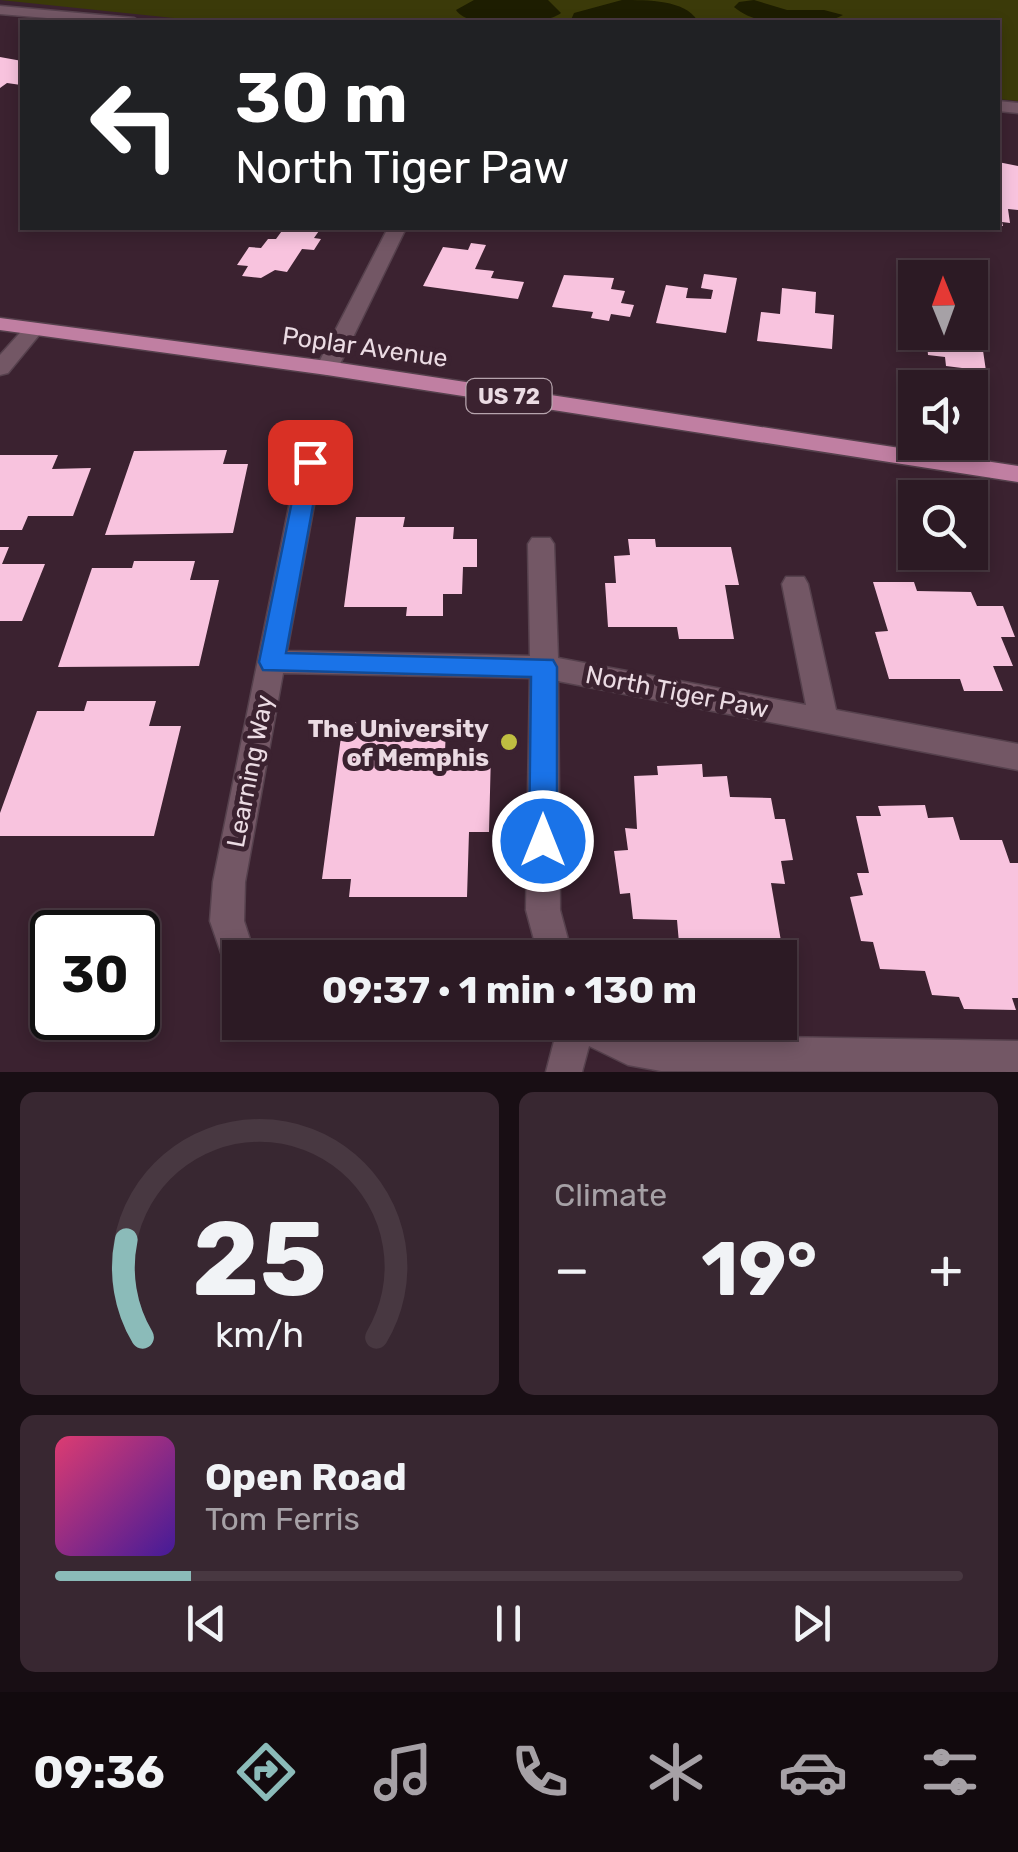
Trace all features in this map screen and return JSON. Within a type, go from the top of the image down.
[{"type":"main road","name":"Poplar Avenue","points":[[0,324],[327,368],[1018,474]]},
{"type":"street","points":[[0,10],[112,20]]},
{"type":"street","points":[[327,368],[396,230]]},
{"type":"street","points":[[0,368],[34,329]]},
{"type":"street","name":"Learning Way","points":[[233,940],[227,920],[229,882],[310,462]]},
{"type":"street","points":[[540,544],[543,910],[551,940]]},
{"type":"street","points":[[795,584],[824,720]]},
{"type":"street","name":"North Tiger Paw","points":[[272,662],[544,667],[1018,757]]},
{"type":"street","points":[[564,1072],[573,1040]]},
{"type":"street","points":[[614,1040],[628,1047],[723,1064],[1018,1059]]},
{"type":"shaded area","points":[[0,0],[1018,0],[1018,101],[1000,99],[1000,20],[193,20]]},
{"type":"shaded area","points":[[474,0],[548,0],[561,13],[542,20],[473,20],[456,10]]},
{"type":"shaded area","points":[[622,0],[654,1],[684,8],[697,20],[571,20],[574,13]]},
{"type":"shaded area","points":[[754,0],[787,10],[824,10],[843,15],[831,20],[761,20],[734,7],[739,2]]},
{"type":"building","points":[[0,57],[20,61],[20,85],[7,83],[0,88]]},
{"type":"building","points":[[1000,162],[1018,166],[1018,210],[1008,209],[1010,223],[1002,222],[1000,226]]},
{"type":"building","points":[[283,230],[320,230],[314,238],[321,239],[314,250],[302,249],[287,272],[275,270],[261,278],[242,276],[248,266],[237,265],[249,247],[261,248],[268,239],[276,239]]},
{"type":"building","points":[[471,243],[486,245],[475,269],[494,271],[491,278],[524,282],[518,299],[423,286],[443,247],[468,250]]},
{"type":"building","points":[[704,274],[737,278],[726,333],[656,323],[666,285],[688,288],[686,298],[711,299],[713,290],[701,288]]},
{"type":"building","points":[[564,275],[614,278],[611,289],[625,291],[621,303],[634,305],[630,317],[611,314],[609,321],[591,318],[593,312],[552,307]]},
{"type":"building","points":[[782,288],[816,292],[815,313],[834,315],[832,349],[757,341],[761,312],[780,314]]},
{"type":"building","points":[[928,350],[983,350],[986,370],[946,366],[945,357],[928,355]]},
{"type":"building","points":[[227,450],[223,464],[248,464],[233,533],[105,535],[134,451]]},
{"type":"building","points":[[0,455],[58,455],[52,469],[91,468],[73,516],[28,516],[22,530],[0,530]]},
{"type":"building","points":[[356,517],[405,517],[403,527],[454,527],[453,539],[477,539],[477,567],[463,567],[462,594],[443,594],[443,616],[406,616],[407,607],[344,607]]},
{"type":"building","points":[[628,539],[655,539],[656,547],[731,547],[739,585],[725,585],[734,639],[679,639],[677,627],[608,627],[605,583],[616,583],[614,556],[630,555]]},
{"type":"building","points":[[0,547],[9,547],[2,564],[45,564],[22,621],[0,621]]},
{"type":"building","points":[[134,561],[195,561],[190,580],[219,580],[199,666],[58,667],[92,568],[132,568]]},
{"type":"building","points":[[873,582],[914,582],[917,591],[971,592],[977,606],[1003,606],[1015,637],[1001,637],[1013,666],[993,666],[1003,691],[964,691],[960,679],[889,679],[875,632],[888,631]]},
{"type":"building","points":[[87,701],[156,701],[149,726],[181,726],[154,836],[0,836],[0,813],[37,711],[84,711]]},
{"type":"building","points":[[343,722],[388,723],[387,728],[446,728],[445,752],[491,752],[489,832],[469,832],[467,897],[349,897],[351,879],[322,879]]},
{"type":"building","points":[[702,764],[703,777],[727,776],[730,797],[771,798],[775,819],[785,819],[793,860],[781,861],[785,884],[771,883],[781,940],[679,940],[677,920],[633,919],[630,893],[620,894],[614,851],[628,850],[625,828],[637,829],[634,776],[658,775],[657,766]]},
{"type":"building","points":[[925,805],[928,818],[953,817],[960,840],[1002,840],[1010,863],[1018,863],[1018,998],[1012,998],[1016,1010],[964,1009],[959,997],[932,995],[925,971],[880,969],[873,942],[861,941],[850,897],[863,895],[857,873],[869,873],[856,816],[881,816],[878,806]]},
{"type":"place","name":"The University of Memphis","points":[[509,742]]},
{"type":"route","points":[[310,462],[272,662],[544,667],[543,841]]}]
